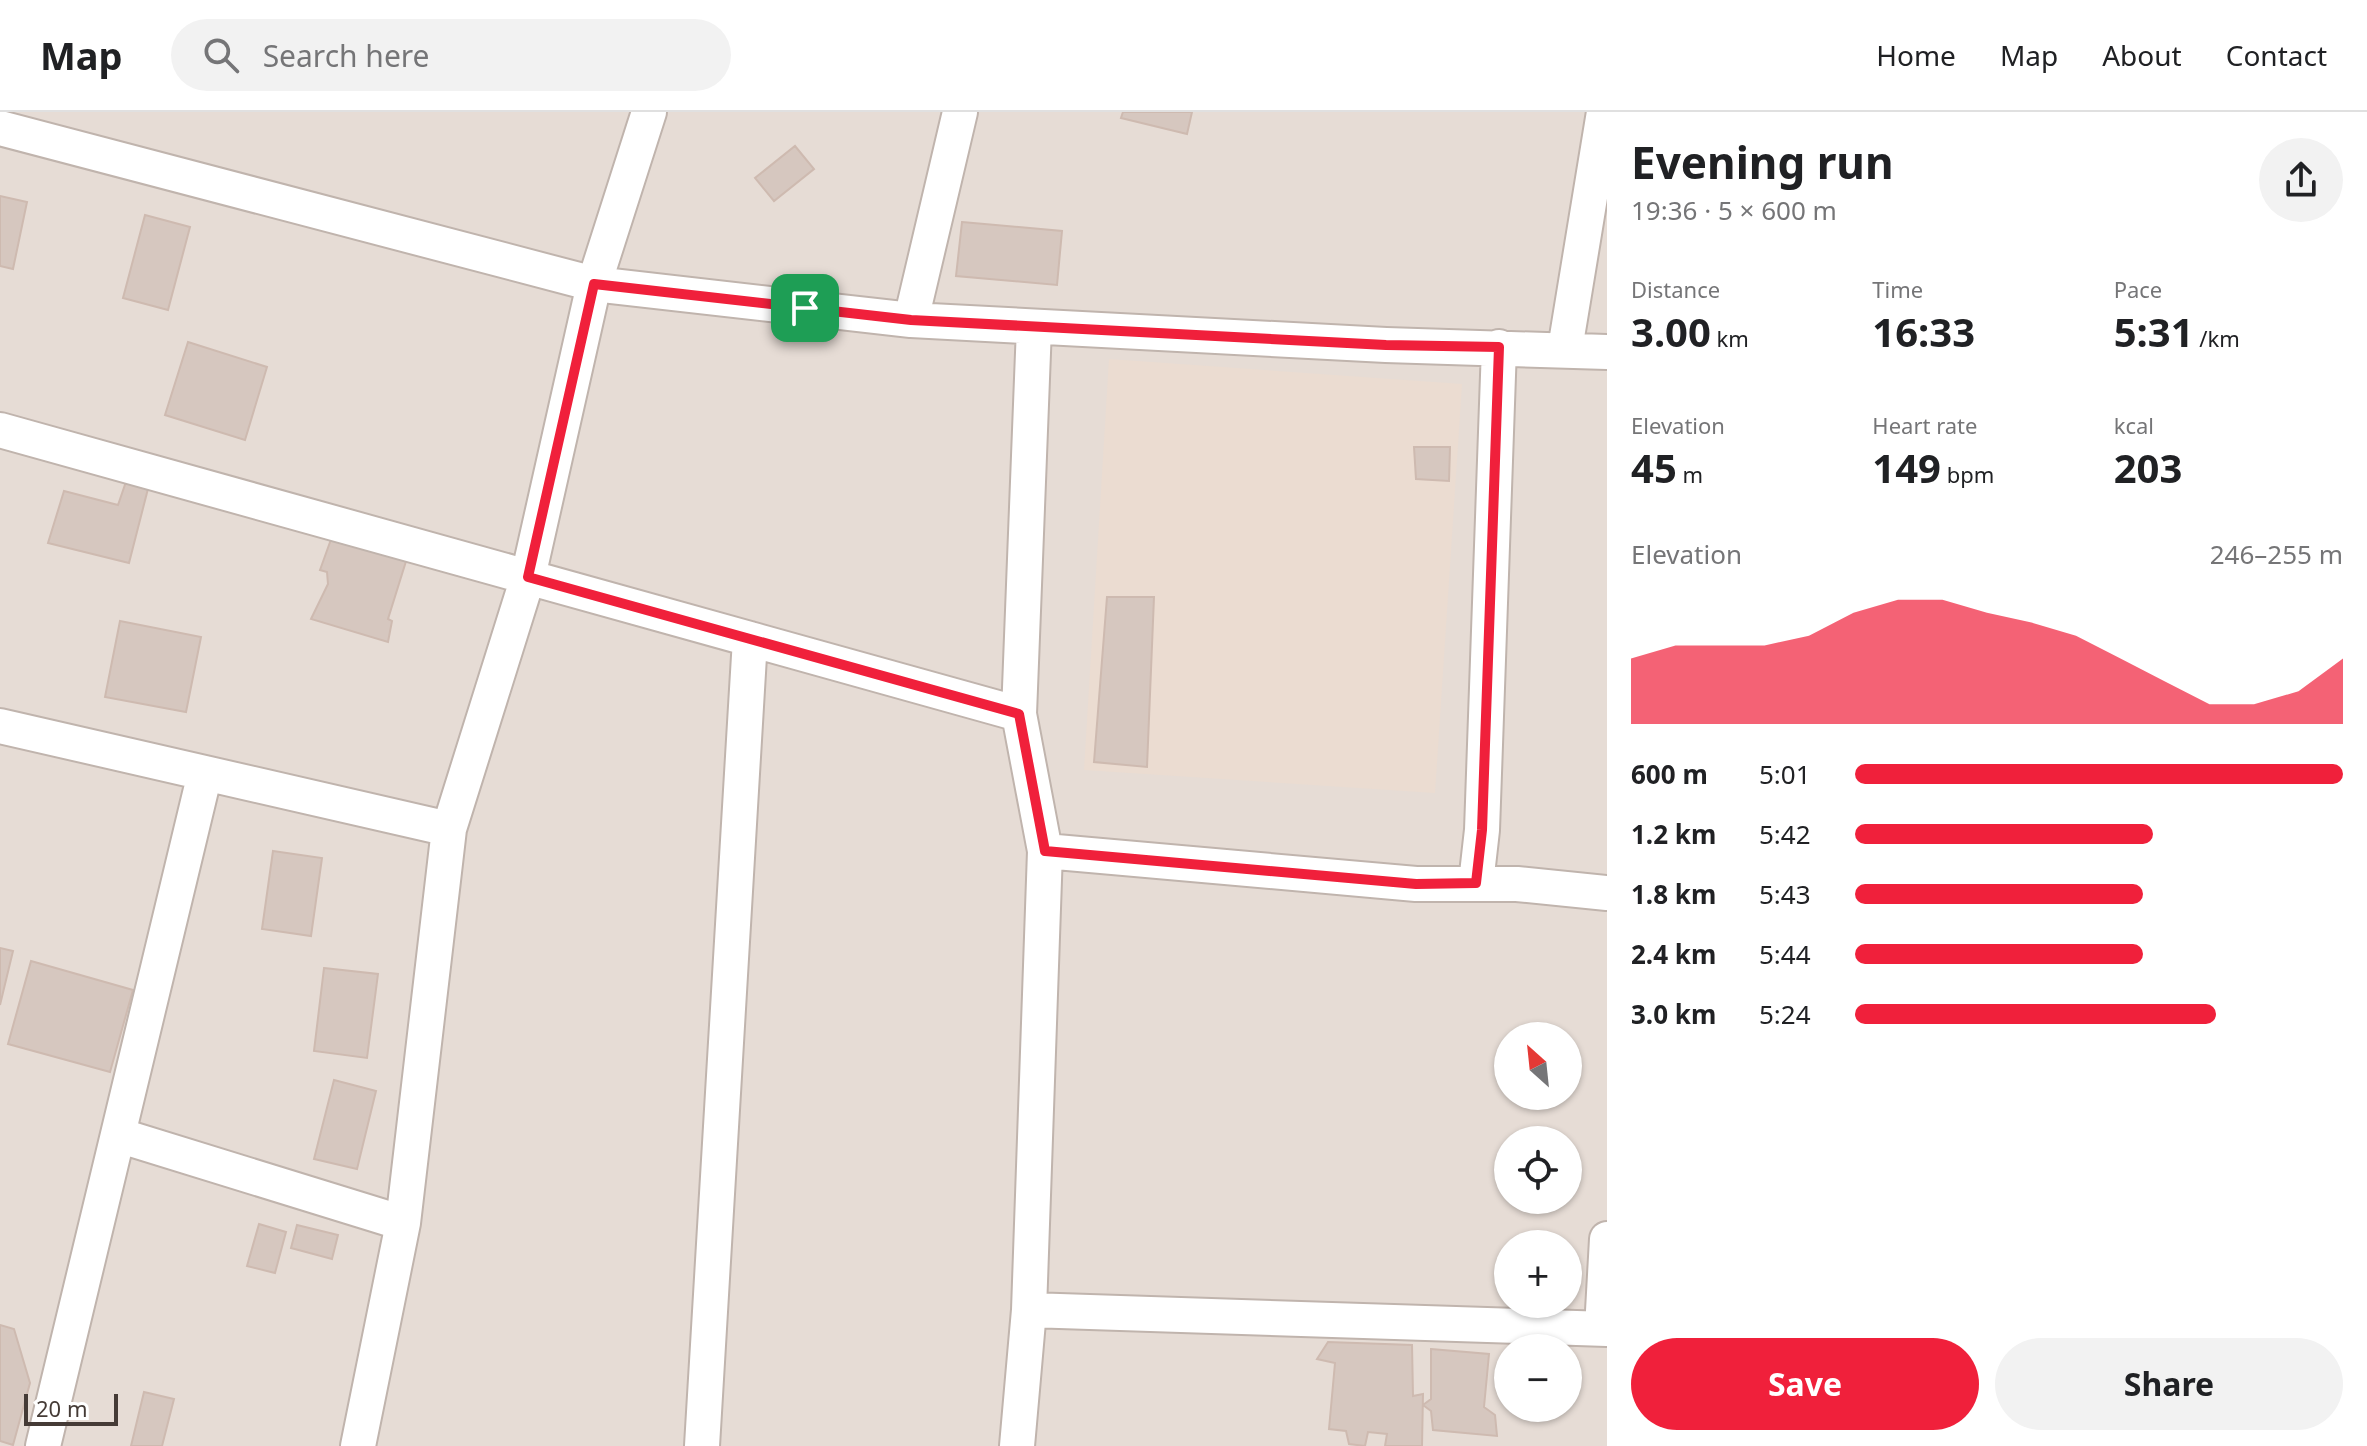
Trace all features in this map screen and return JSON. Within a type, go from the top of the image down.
[{"type":"street","points":[[358,1446],[403,1223],[449,829],[528,577],[594,284],[649,112]]},
{"type":"street","points":[[911,320],[960,112]]},
{"type":"street","points":[[1565,349],[1604,112]]},
{"type":"street","points":[[0,128],[594,284],[911,320],[1607,352]]},
{"type":"street","points":[[1017,1446],[1029,1310],[1045,851],[1019,714],[1034,327]]},
{"type":"street","points":[[1476,883],[1482,830],[1499,347]]},
{"type":"street","points":[[0,430],[1019,714]]},
{"type":"street","points":[[702,1446],[730,927],[750,639]]},
{"type":"street","points":[[0,726],[449,829]]},
{"type":"street","points":[[43,1446],[205,773]]},
{"type":"street","points":[[1045,851],[1416,884],[1476,883],[1607,893]]},
{"type":"street","points":[[118,1135],[403,1223]]},
{"type":"street","points":[[1029,1310],[1605,1329],[1607,1239]]},
{"type":"shaded area","points":[[0,112],[1607,112],[1607,1446],[0,1446]]},
{"type":"shaded area","points":[[1109,359],[1462,384],[1435,793],[1084,770]]},
{"type":"building","points":[[1123,112],[1192,112],[1187,134],[1121,118]]},
{"type":"building","points":[[795,146],[814,169],[774,201],[755,178]]},
{"type":"building","points":[[0,196],[27,202],[13,269],[0,266]]},
{"type":"building","points":[[145,215],[190,227],[168,310],[123,298]]},
{"type":"building","points":[[962,222],[1062,231],[1057,285],[956,276]]},
{"type":"building","points":[[188,342],[267,367],[245,440],[165,415]]},
{"type":"building","points":[[1414,447],[1450,447],[1449,481],[1416,479]]},
{"type":"building","points":[[129,473],[151,477],[129,563],[48,543],[64,491],[118,505]]},
{"type":"building","points":[[334,531],[407,558],[388,619],[392,621],[388,642],[311,619],[328,584],[327,572],[320,570]]},
{"type":"building","points":[[1107,597],[1154,597],[1147,767],[1094,762]]},
{"type":"building","points":[[120,621],[201,637],[186,712],[105,697]]},
{"type":"building","points":[[273,851],[322,858],[311,936],[262,929]]},
{"type":"building","points":[[0,948],[13,951],[0,1005]]},
{"type":"building","points":[[31,961],[133,990],[110,1072],[8,1044]]},
{"type":"building","points":[[324,968],[378,974],[367,1058],[314,1051]]},
{"type":"building","points":[[334,1080],[376,1091],[357,1169],[314,1159]]},
{"type":"building","points":[[259,1224],[286,1232],[275,1273],[247,1266]]},
{"type":"building","points":[[297,1225],[338,1235],[332,1259],[291,1248]]},
{"type":"building","points":[[0,1325],[14,1329],[30,1383],[13,1445],[0,1441]]},
{"type":"building","points":[[1328,1342],[1412,1345],[1413,1396],[1423,1394],[1422,1446],[1385,1446],[1387,1434],[1368,1432],[1365,1446],[1349,1444],[1346,1431],[1329,1429],[1335,1363],[1317,1359]]},
{"type":"building","points":[[1431,1349],[1489,1354],[1484,1407],[1494,1414],[1497,1436],[1433,1430],[1431,1411],[1423,1405],[1431,1399]]},
{"type":"building","points":[[144,1392],[174,1399],[162,1446],[131,1446]]},
{"type":"route","points":[[594,284],[805,308],[911,320],[1034,327],[1386,345],[1499,347],[1482,830],[1476,883],[1416,884],[1045,851],[1019,714],[528,577],[594,284]]}]
